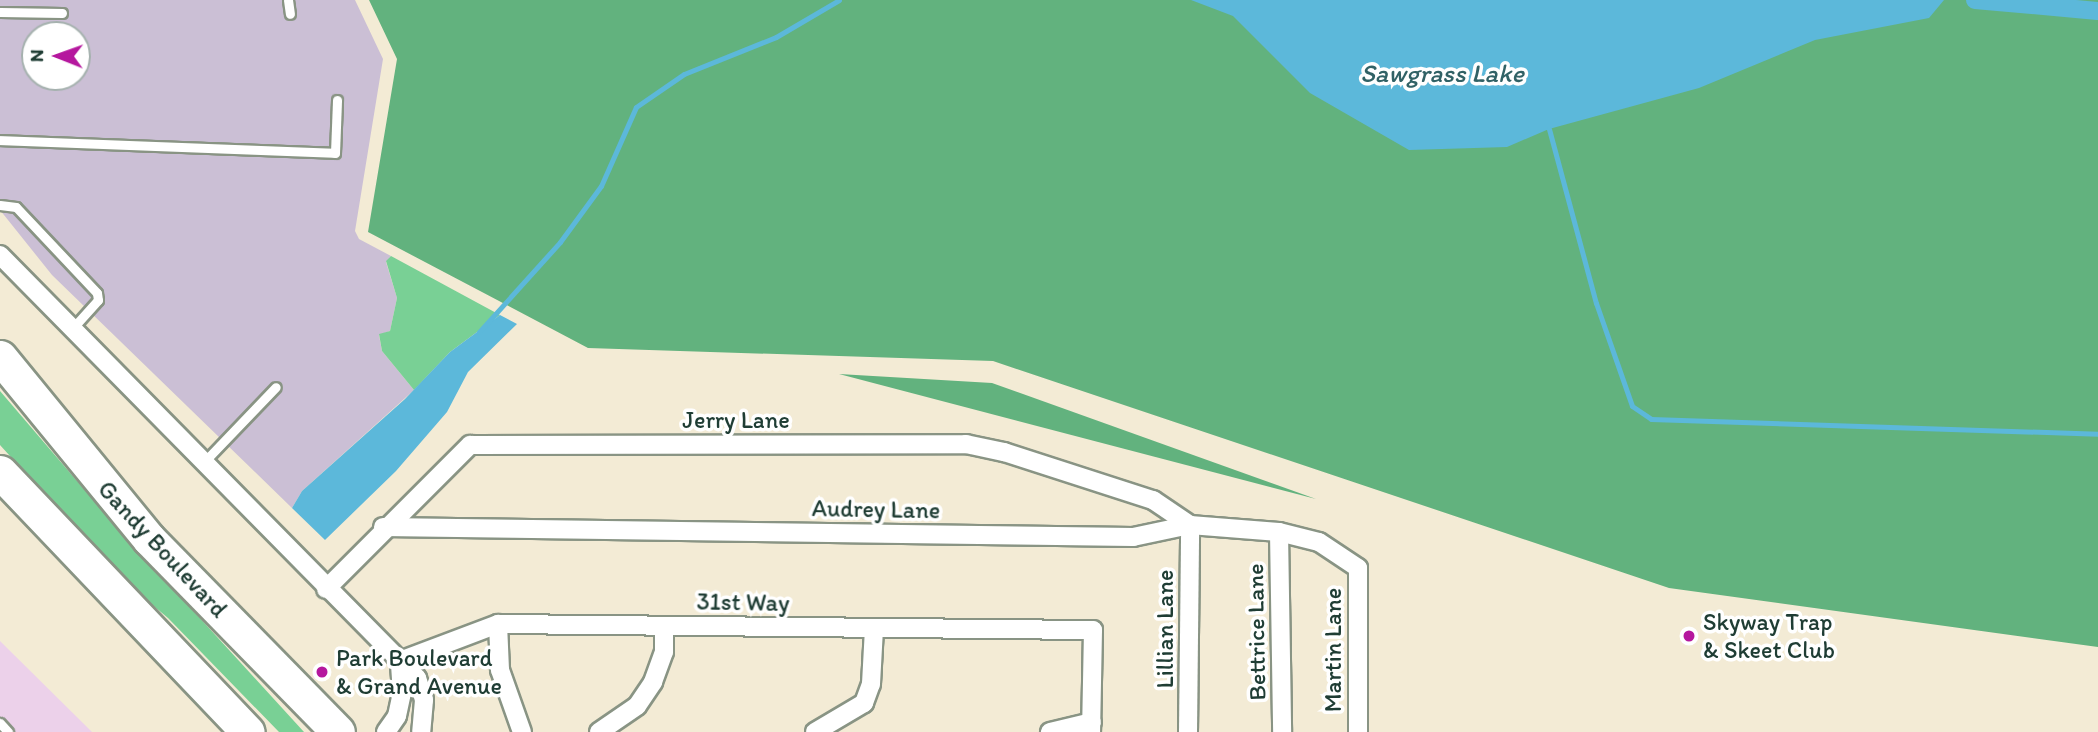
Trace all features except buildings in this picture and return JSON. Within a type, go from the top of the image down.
[{"type":"highway","name":"Gandy Boulevard","points":[[0,357],[149,539],[338,732]]},
{"type":"highway","points":[[0,472],[248,732]]},
{"type":"street","points":[[0,255],[326,589],[417,678],[425,700],[421,732]]},
{"type":"street","name":"Jerry Lane","points":[[326,589],[383,527],[470,445],[966,444],[1004,452],[1153,500],[1190,525]]},
{"type":"street","name":"Audrey Lane","points":[[383,527],[1133,537],[1190,525],[1279,532],[1319,542],[1357,568]]},
{"type":"street","name":"Lillian Lane","points":[[1188,732],[1190,525]]},
{"type":"street","name":"Bettrice Lane","points":[[1279,532],[1282,732]]},
{"type":"street","name":"Martin Lane","points":[[1357,568],[1358,732]]},
{"type":"street","points":[[498,624],[500,670],[522,732]]},
{"type":"street","name":"31st Way","points":[[400,661],[498,624],[1093,630],[1091,727]]},
{"type":"street","points":[[599,732],[637,706],[653,682],[663,652],[664,626]]},
{"type":"street","points":[[815,732],[864,703],[872,684],[874,629]]},
{"type":"street","points":[[386,732],[397,716],[402,693],[400,661]]},
{"type":"street","points":[[1050,732],[1091,727]]},
{"type":"lane","points":[[288,0],[290,14]]},
{"type":"lane","points":[[0,12],[62,13]]},
{"type":"lane","points":[[0,141],[335,153],[337,100]]},
{"type":"lane","points":[[0,205],[16,207],[97,293],[98,300],[72,330]]},
{"type":"lane","points":[[203,463],[276,387]]},
{"type":"lane","points":[[0,723],[8,732]]},
{"type":"shaded area","points":[[0,0],[355,0],[383,59],[355,231],[359,239],[391,256],[386,262],[397,298],[390,331],[379,335],[382,351],[414,390],[302,491],[292,508],[52,275],[0,210]]},
{"type":"shaded area","points":[[0,641],[92,732],[0,732]]},
{"type":"green space","points":[[369,0],[2098,0],[2098,647],[1669,588],[993,361],[588,348],[368,232],[397,59]]},
{"type":"green space","points":[[391,256],[500,315],[450,352],[414,390],[382,351],[379,334],[390,331],[397,298],[386,261]]},
{"type":"green space","points":[[839,374],[992,383],[1316,499]]},
{"type":"green space","points":[[0,391],[113,523],[304,732],[279,732],[168,618],[119,577],[0,445]]},
{"type":"water","name":"Sawgrass Lake","points":[[1191,0],[1944,0],[1929,18],[1815,40],[1699,88],[1549,129],[1507,147],[1409,150],[1310,93],[1233,16]]},
{"type":"water","points":[[500,315],[517,324],[468,372],[447,412],[396,471],[325,540],[292,508],[302,491],[405,399],[450,352]]},
{"type":"waterway","points":[[479,332],[560,242],[601,186],[636,107],[684,74],[776,37],[839,0]]},
{"type":"waterway","points":[[1975,0],[2098,11]]},
{"type":"waterway","points":[[1549,129],[1596,303],[1632,406],[1651,419],[2098,434]]},
{"type":"place","name":"Skyway Trap & Skeet Club","points":[[1689,636]]},
{"type":"place","name":"Park Boulevard & Grand Avenue","points":[[322,672]]}]
